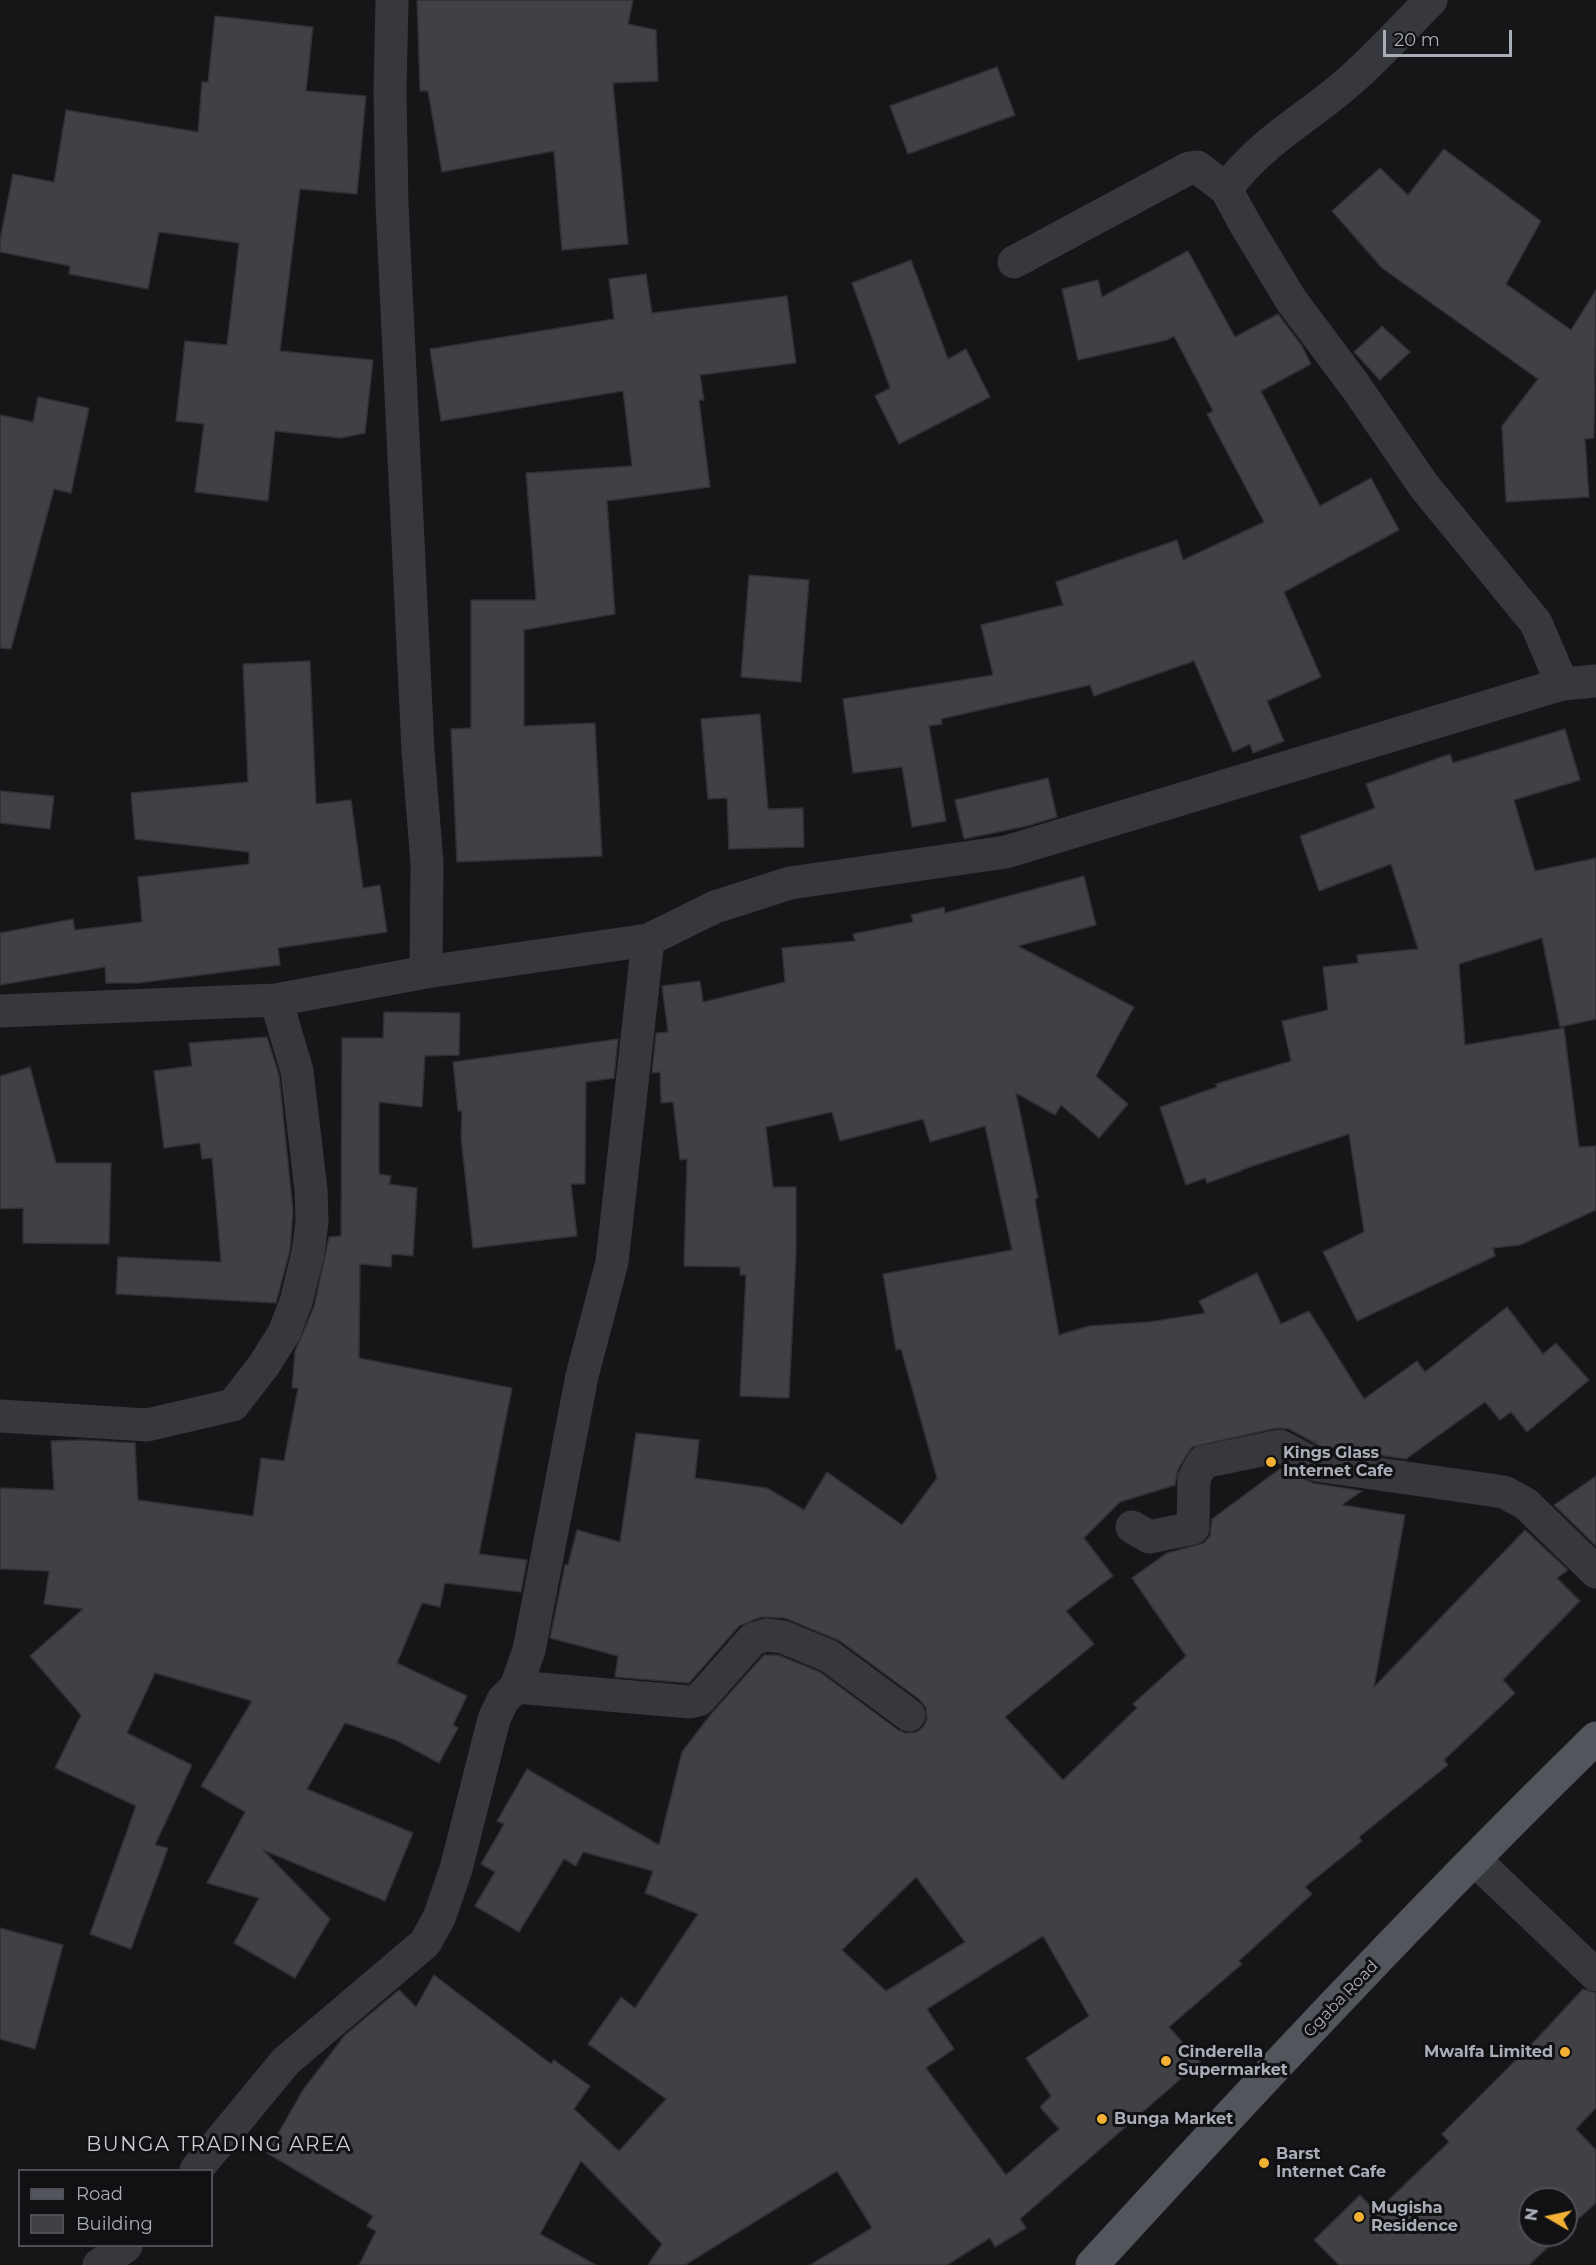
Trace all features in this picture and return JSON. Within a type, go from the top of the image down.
[{"type":"main road","name":"Ggaba Road","points":[[1092,2265],[1227,2117],[1596,1738]]},
{"type":"street","points":[[392,0],[390,91],[392,205],[418,751],[427,863],[426,972]]},
{"type":"street","points":[[1226,189],[1241,169],[1262,148],[1353,78],[1431,0]]},
{"type":"street","points":[[1014,262],[1189,168],[1197,167],[1226,189],[1290,300],[1356,387],[1424,486],[1536,623],[1562,684]]},
{"type":"street","points":[[0,1011],[276,1000],[426,972],[648,940],[715,907],[790,883],[1006,852],[1562,684],[1596,681]]},
{"type":"street","points":[[197,2169],[286,2061],[424,1943],[439,1918],[456,1869],[494,1719],[503,1700],[516,1687],[530,1650],[582,1376],[612,1262],[648,940]]},
{"type":"street","points":[[0,1416],[147,1425],[233,1405],[264,1365],[284,1333],[296,1302],[308,1253],[312,1222],[311,1190],[297,1071],[276,1000]]},
{"type":"street","points":[[1132,1527],[1149,1537],[1193,1528],[1194,1478],[1203,1462],[1280,1446],[1316,1466],[1504,1492],[1526,1504],[1596,1572]]},
{"type":"street","points":[[516,1687],[690,1702],[699,1700],[753,1639],[766,1635],[783,1636],[829,1656],[909,1715]]},
{"type":"street","points":[[1475,1860],[1596,1975]]},
{"type":"street","points":[[99,2265],[125,2247]]},
{"type":"building","points":[[417,0],[633,0],[628,24],[656,30],[658,81],[613,83],[628,244],[562,250],[554,151],[442,172],[428,91],[420,91]]},
{"type":"building","points":[[215,16],[313,27],[306,91],[366,96],[357,194],[300,189],[280,351],[373,360],[365,433],[340,438],[275,431],[268,501],[195,492],[204,424],[176,421],[185,341],[227,345],[239,243],[159,232],[148,289],[69,274],[70,266],[0,252],[0,240],[13,174],[54,182],[66,110],[198,132],[202,82],[208,82]]},
{"type":"building","points":[[997,67],[1015,115],[908,154],[890,106]]},
{"type":"building","points":[[1444,149],[1541,221],[1506,284],[1571,330],[1596,290],[1594,438],[1585,439],[1589,497],[1506,502],[1502,426],[1538,379],[1382,268],[1332,211],[1380,168],[1408,195]]},
{"type":"building","points":[[1188,251],[1235,337],[1278,314],[1302,346],[1311,364],[1261,391],[1320,506],[1371,478],[1399,530],[1284,592],[1321,677],[1267,701],[1284,741],[1253,753],[1250,744],[1233,752],[1194,661],[1094,696],[1090,685],[941,719],[942,724],[929,726],[946,821],[912,827],[902,767],[853,773],[843,699],[993,675],[981,625],[1063,605],[1056,582],[1177,540],[1183,560],[1264,522],[1207,414],[1213,411],[1174,336],[1167,340],[1078,360],[1062,289],[1098,280],[1102,297]]},
{"type":"building","points":[[911,260],[948,359],[966,349],[990,397],[899,444],[875,396],[890,388],[852,283]]},
{"type":"building","points":[[646,274],[652,313],[787,296],[796,363],[700,375],[704,400],[699,400],[710,487],[607,501],[615,614],[524,630],[524,726],[595,723],[602,856],[457,862],[451,729],[471,728],[471,600],[536,600],[526,473],[632,466],[623,391],[441,421],[430,349],[614,319],[609,279]]},
{"type":"building","points":[[1382,326],[1410,352],[1380,380],[1354,352]]},
{"type":"building","points":[[38,397],[89,408],[71,493],[54,489],[11,649],[0,648],[0,415],[33,422]]},
{"type":"building","points":[[749,575],[809,580],[801,682],[741,677]]},
{"type":"building","points":[[310,661],[316,804],[351,800],[363,888],[380,885],[387,932],[278,948],[280,965],[138,983],[106,983],[105,967],[0,985],[0,933],[73,919],[75,930],[142,922],[138,877],[249,864],[249,852],[135,839],[131,793],[248,782],[243,664]]},
{"type":"building","points":[[760,714],[768,809],[803,808],[804,847],[729,849],[727,798],[708,799],[701,719]]},
{"type":"building","points":[[1565,729],[1580,780],[1514,800],[1535,871],[1596,858],[1596,1019],[1560,1027],[1542,938],[1459,964],[1465,1045],[1564,1028],[1579,1147],[1596,1146],[1596,1210],[1520,1245],[1493,1248],[1495,1256],[1357,1321],[1323,1252],[1364,1232],[1349,1134],[1207,1183],[1205,1178],[1186,1185],[1160,1107],[1217,1087],[1216,1084],[1291,1061],[1282,1021],[1328,1010],[1323,967],[1358,963],[1357,955],[1418,949],[1391,864],[1319,891],[1300,836],[1375,808],[1366,784],[1450,754],[1453,763]]},
{"type":"building","points":[[1048,778],[1057,817],[1027,826],[964,839],[955,800]]},
{"type":"building","points":[[0,791],[54,796],[50,829],[0,823]]},
{"type":"building","points":[[1084,876],[1096,925],[1018,946],[1134,1007],[1096,1076],[1128,1104],[1099,1138],[1061,1105],[1055,1115],[1016,1093],[1038,1198],[1035,1199],[1059,1335],[1089,1326],[1149,1322],[1205,1313],[1199,1301],[1257,1273],[1281,1324],[1309,1311],[1364,1399],[1417,1361],[1425,1372],[1507,1307],[1543,1354],[1556,1343],[1589,1380],[1527,1432],[1511,1412],[1500,1420],[1485,1402],[1406,1459],[1322,1447],[1314,1443],[1316,1441],[1313,1442],[1289,1429],[1277,1428],[1192,1447],[1178,1469],[1175,1485],[1120,1502],[1084,1538],[1113,1576],[1066,1611],[1094,1644],[1005,1717],[1063,1780],[1137,1708],[1133,1704],[1186,1656],[1132,1578],[1167,1553],[1204,1543],[1210,1536],[1212,1519],[1281,1468],[1313,1483],[1362,1491],[1342,1505],[1405,1515],[1374,1687],[1525,1530],[1568,1570],[1557,1578],[1580,1601],[1503,1680],[1515,1693],[1444,1760],[1448,1765],[1359,1837],[1362,1841],[1305,1887],[1312,1894],[1239,1961],[1242,1964],[1169,2027],[1200,2062],[1020,2219],[1026,2228],[995,2247],[990,2238],[947,2265],[810,2265],[872,2228],[837,2171],[685,2265],[648,2265],[662,2244],[581,2161],[540,2234],[596,2265],[359,2265],[376,2231],[367,2226],[373,2216],[267,2153],[303,2090],[345,2035],[399,1990],[416,2007],[434,1975],[551,2064],[554,2060],[590,2086],[574,2109],[619,2151],[666,2099],[588,2044],[621,1997],[635,2008],[698,1914],[645,1893],[653,1871],[583,1852],[576,1866],[564,1859],[519,1932],[475,1906],[495,1872],[481,1864],[504,1824],[497,1821],[527,1769],[659,1845],[682,1752],[711,1714],[764,1655],[778,1655],[820,1672],[898,1730],[906,1733],[917,1732],[924,1726],[927,1718],[926,1708],[920,1700],[840,1641],[785,1618],[761,1617],[739,1626],[689,1683],[615,1677],[618,1656],[550,1638],[565,1565],[568,1565],[577,1530],[620,1542],[636,1433],[699,1440],[695,1478],[767,1488],[804,1510],[827,1472],[902,1525],[937,1478],[901,1349],[896,1350],[883,1274],[1012,1250],[985,1126],[930,1142],[923,1119],[840,1141],[832,1112],[766,1127],[773,1187],[796,1187],[796,1253],[789,1398],[740,1396],[746,1275],[740,1275],[740,1267],[684,1266],[687,1159],[680,1160],[673,1102],[661,1103],[660,1072],[652,1073],[656,1033],[668,1032],[662,986],[700,981],[703,1002],[785,982],[782,948],[855,941],[853,934],[913,922],[911,915],[944,907],[945,913]],"holes":[[[916,1877],[965,1942],[886,1991],[842,1950]],[[1043,1936],[1089,2016],[1026,2058],[1051,2096],[1040,2107],[1059,2129],[1006,2175],[926,2068],[954,2049],[927,2009]]]},
{"type":"building","points":[[384,1012],[460,1013],[459,1055],[425,1056],[422,1107],[379,1102],[379,1174],[391,1176],[389,1184],[417,1188],[413,1256],[392,1254],[391,1267],[360,1264],[359,1358],[512,1388],[479,1554],[527,1560],[521,1592],[445,1583],[440,1607],[422,1603],[397,1663],[467,1696],[453,1725],[458,1728],[439,1763],[396,1740],[345,1723],[307,1789],[413,1833],[385,1901],[263,1850],[330,1919],[295,1978],[234,1943],[259,1898],[207,1883],[245,1812],[201,1786],[252,1701],[155,1673],[127,1733],[192,1765],[155,1845],[168,1848],[131,1949],[90,1934],[136,1806],[55,1768],[81,1715],[30,1656],[83,1609],[44,1604],[49,1571],[0,1569],[0,1488],[54,1490],[51,1441],[135,1443],[138,1500],[253,1516],[261,1458],[284,1461],[298,1388],[292,1388],[295,1351],[314,1307],[329,1237],[341,1236],[342,1038],[383,1038]]},
{"type":"building","points":[[267,1037],[279,1075],[293,1211],[290,1250],[276,1303],[116,1294],[118,1257],[221,1262],[212,1158],[202,1159],[200,1143],[164,1148],[154,1071],[192,1066],[189,1043]]},
{"type":"building","points":[[618,1039],[614,1078],[586,1082],[585,1184],[571,1184],[577,1236],[473,1248],[461,1137],[462,1111],[458,1111],[453,1062]]},
{"type":"building","points":[[30,1067],[56,1163],[111,1163],[109,1244],[23,1243],[23,1208],[0,1209],[0,1076]]},
{"type":"building","points":[[1596,1476],[1596,1546],[1554,1505]]},
{"type":"building","points":[[0,1928],[63,1945],[35,2049],[0,2039]]},
{"type":"building","points":[[1583,1989],[1596,1993],[1596,2108],[1576,2129],[1596,2150],[1596,2203],[1578,2219],[1578,2187],[1518,2187],[1518,2247],[1548,2247],[1529,2265],[1339,2265],[1314,2240],[1360,2195],[1376,2212],[1449,2142],[1442,2134]]},
{"type":"place","name":"Kings Glass Internet Cafe","points":[[1271,1462]]},
{"type":"place","name":"Mwalfa Limited","points":[[1565,2052]]},
{"type":"place","name":"Cinderella Supermarket","points":[[1166,2061]]},
{"type":"place","name":"Bunga Market","points":[[1102,2119]]},
{"type":"place","name":"Barst Internet Cafe","points":[[1264,2163]]},
{"type":"place","name":"Mugisha Residence","points":[[1359,2217]]},
{"type":"district","name":"BUNGA TRADING AREA","points":[[219,2145]]}]
